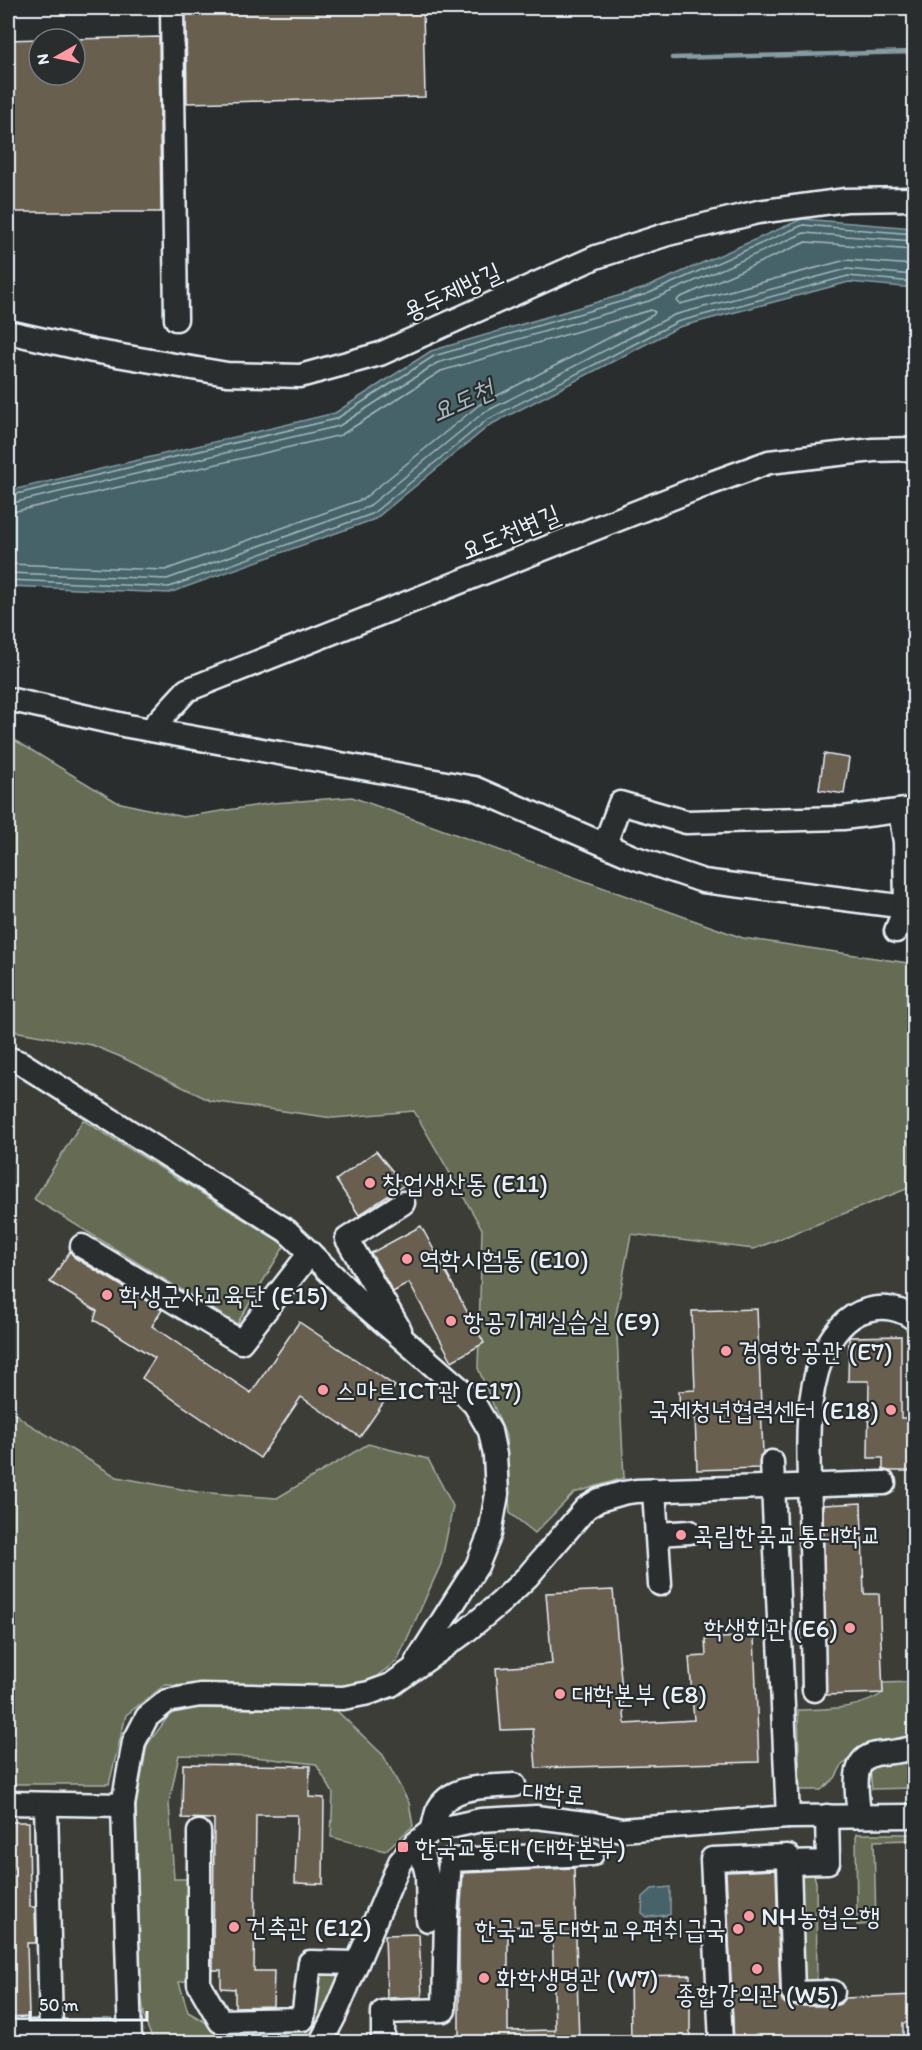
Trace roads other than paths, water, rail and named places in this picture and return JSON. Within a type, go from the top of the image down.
[{"type":"street","points":[[172,8],[176,319]]},
{"type":"street","name":"용두제방길","points":[[8,332],[93,351],[227,374],[300,376],[380,354],[596,257],[668,234],[769,211],[846,200],[915,199]]},
{"type":"street","name":"요도천변길","points":[[151,729],[187,690],[695,489],[769,462],[873,450],[915,448]]},
{"type":"street","points":[[8,699],[151,729],[474,788],[633,857],[703,881],[910,907]]},
{"type":"street","points":[[604,844],[620,802],[686,822],[843,818],[907,810],[905,842],[910,907],[896,930]]},
{"type":"street","points":[[8,1058],[21,1063],[287,1231],[359,1301],[458,1387],[475,1405],[490,1431],[495,1455],[497,1494],[490,1534],[477,1566],[413,1668]]},
{"type":"street","points":[[403,1203],[347,1239],[410,1347]]},
{"type":"street","points":[[82,1245],[241,1342],[310,1253]]},
{"type":"street","points":[[814,1690],[810,1423],[814,1388],[821,1358],[832,1336],[861,1311],[875,1308],[905,1311],[915,1319]]},
{"type":"street","points":[[772,1462],[788,1817]]},
{"type":"street","points":[[8,2032],[109,2032],[130,2042],[123,1805],[134,1742],[147,1717],[167,1701],[200,1695],[343,1698],[369,1693],[391,1685],[465,1632],[501,1602],[528,1576],[586,1508],[599,1500],[623,1492],[884,1483]]},
{"type":"street","points":[[654,1490],[660,1584]]},
{"type":"street","points":[[657,1534],[690,1532]]},
{"type":"street","points":[[859,1816],[856,1772],[862,1760],[873,1754],[915,1747]]},
{"type":"street","points":[[321,2043],[400,1862],[425,1836],[437,1811],[446,1799],[459,1791],[514,1785]]},
{"type":"street","points":[[8,1803],[123,1805]]},
{"type":"street","points":[[46,1804],[51,2031]]},
{"type":"street","points":[[789,1863],[828,1862],[827,1816]]},
{"type":"street","name":"대학로","points":[[425,1836],[481,1820],[536,1817],[621,1830],[788,1817],[915,1816]]},
{"type":"street","points":[[199,1832],[199,1984],[220,2021],[303,2019],[310,1962],[357,1963]]},
{"type":"street","points":[[425,1836],[428,1920]]},
{"type":"street","points":[[383,2043],[383,2012],[444,2010],[450,1860],[592,1854]]},
{"type":"street","points":[[721,2043],[712,1859],[788,1856],[793,1993],[833,1992]]},
{"type":"water","name":"요도천","points":[[802,219],[914,228],[914,288],[849,282],[679,327],[490,425],[375,519],[169,593],[8,586],[8,491],[335,413],[431,351],[645,288]]},
{"type":"water","points":[[670,1887],[670,1915],[647,1917],[642,1913],[643,1897],[652,1889]]},
{"type":"waterway","points":[[672,58],[914,52]]},
{"type":"place","name":"창업생산동 (E11)","points":[[370,1183]]},
{"type":"place","name":"역학시험동 (E10)","points":[[407,1259]]},
{"type":"place","name":"학생군사교육단 (E15)","points":[[107,1295]]},
{"type":"place","name":"항공기계실습실 (E9)","points":[[451,1321]]},
{"type":"place","name":"경영항공관 (E7)","points":[[726,1351]]},
{"type":"place","name":"스마트ICT관 (E17)","points":[[323,1390]]},
{"type":"place","name":"국제청년협력센터 (E18)","points":[[891,1410]]},
{"type":"place","name":"국립한국교통대학교","points":[[681,1535]]},
{"type":"place","name":"학생회관 (E6)","points":[[850,1628]]},
{"type":"place","name":"대학본부 (E8)","points":[[560,1694]]},
{"type":"place","name":"한국교통대 (대학본부)","points":[[403,1847]]},
{"type":"place","name":"NH농협은행","points":[[749,1916]]},
{"type":"place","name":"건축관 (E12)","points":[[234,1927]]},
{"type":"place","name":"한국교통대학교우편취급국","points":[[738,1929]]},
{"type":"place","name":"종합강의관 (W5)","points":[[757,1969]]},
{"type":"place","name":"화학생명관 (W7)","points":[[484,1978]]}]
